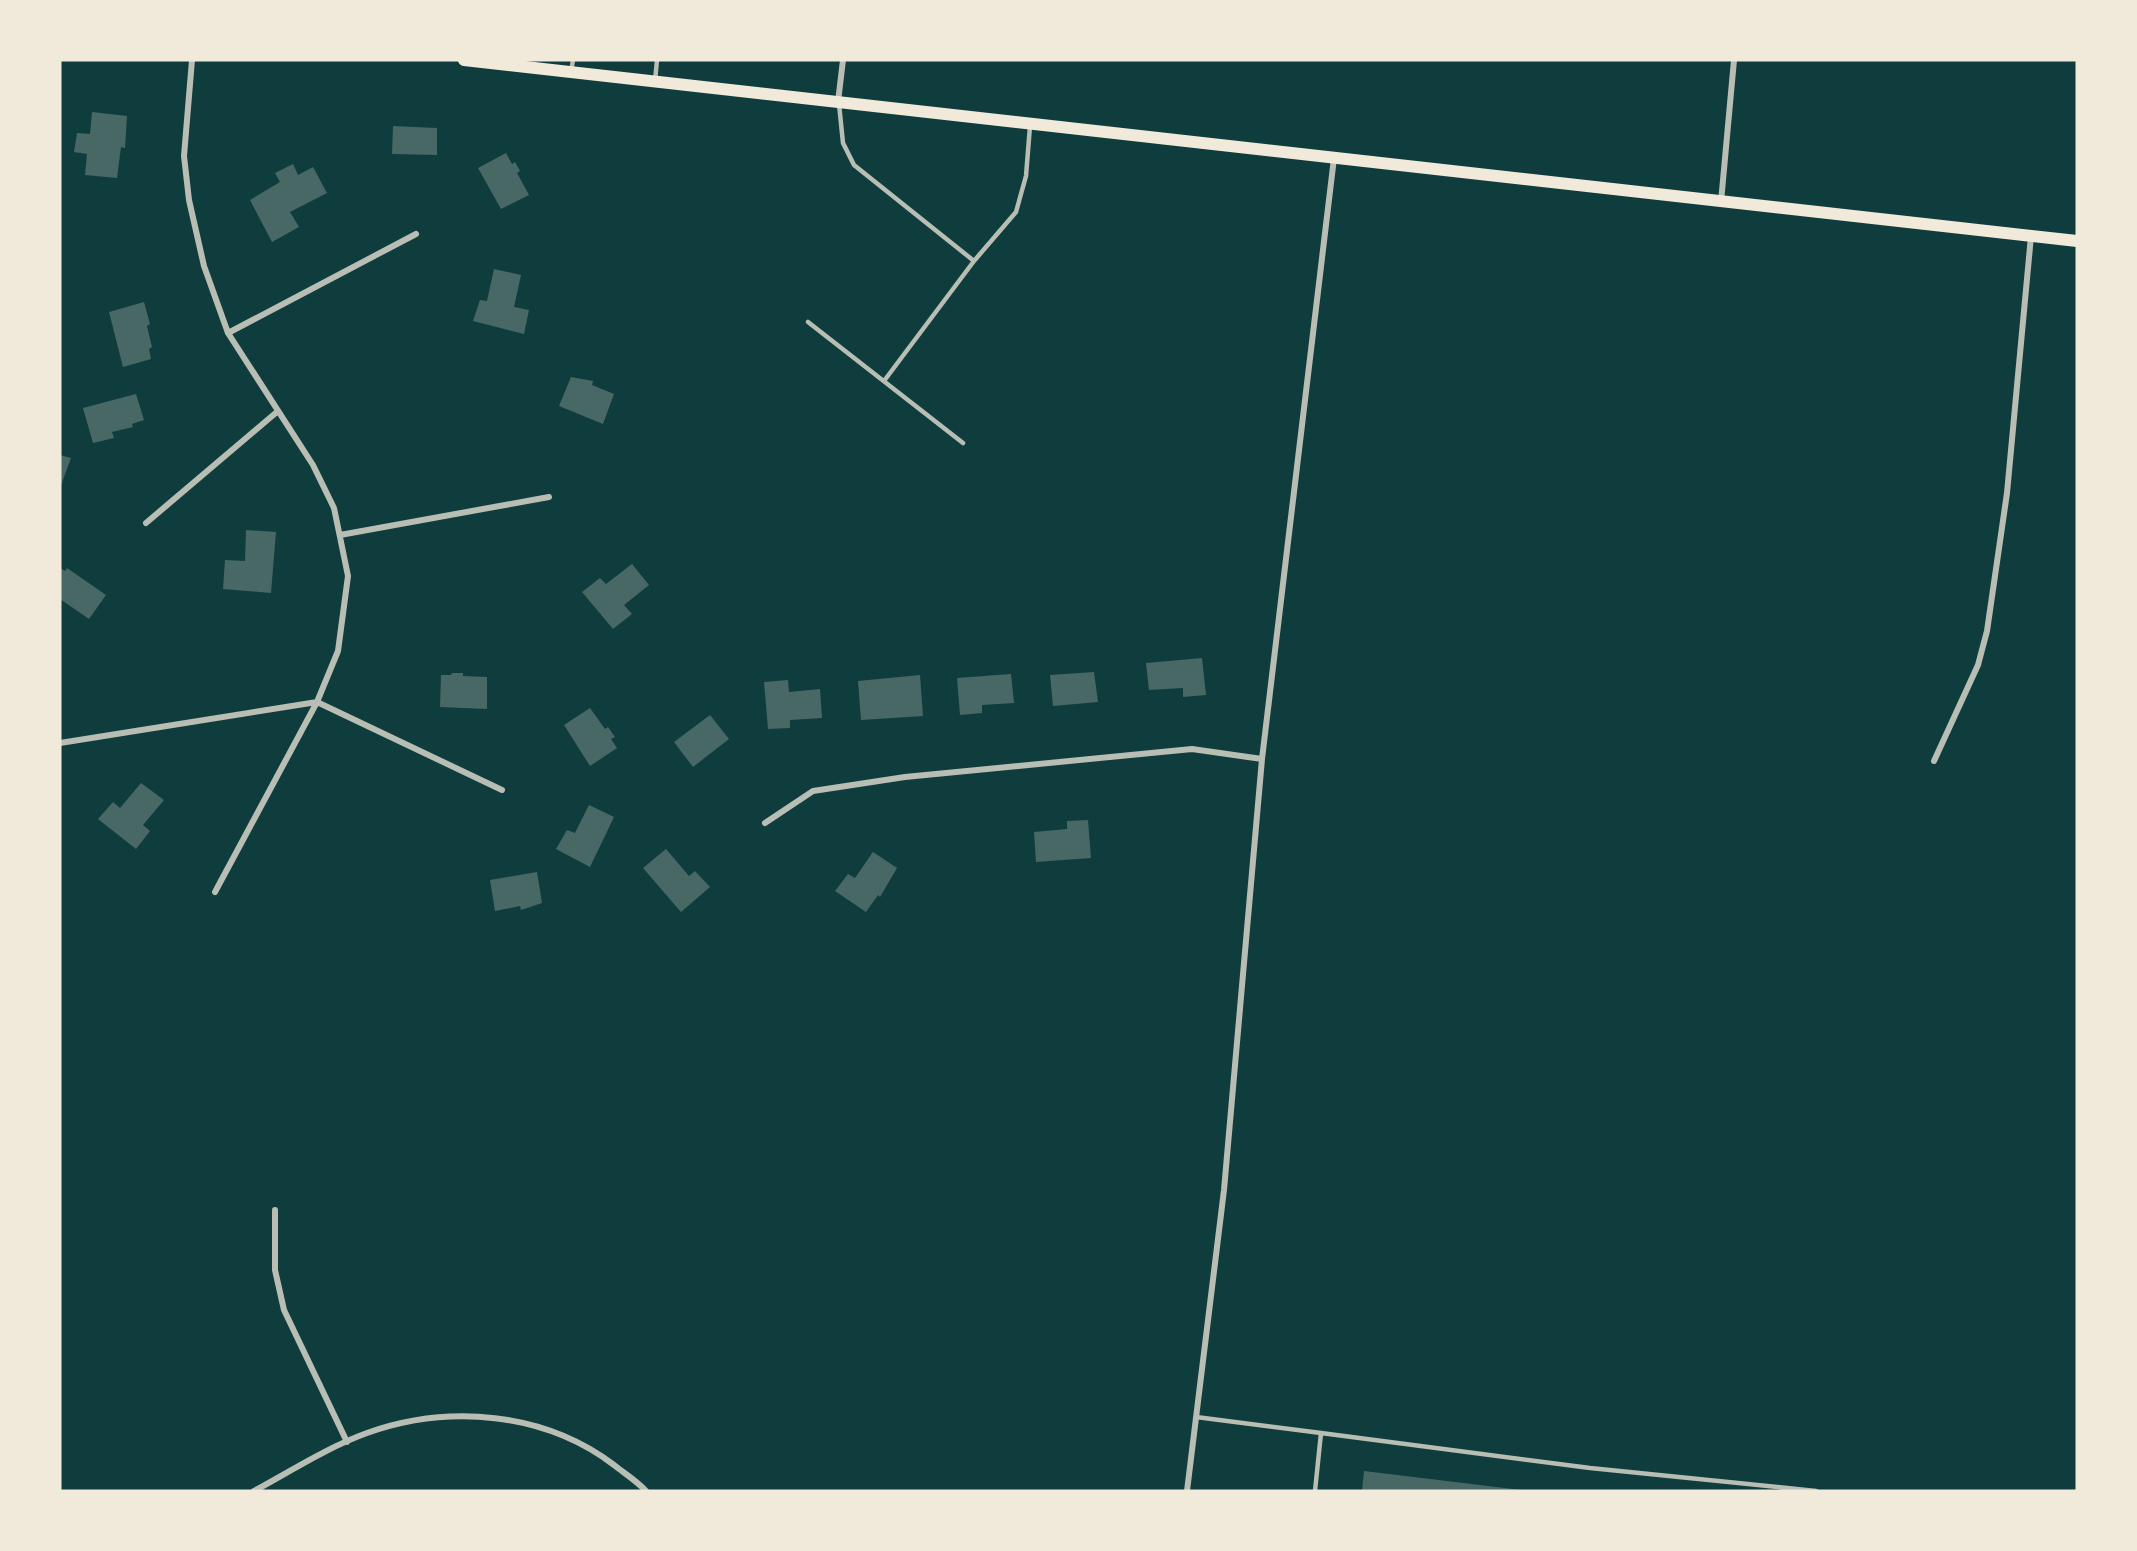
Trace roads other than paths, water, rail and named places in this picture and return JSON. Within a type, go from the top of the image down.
[{"type":"main road","points":[[464,60],[572,66],[655,81],[1721,203],[2077,241]]},
{"type":"street","points":[[192,60],[184,156],[189,200],[204,266],[228,333],[313,465],[334,508],[348,576],[338,651],[317,702],[215,892]]},
{"type":"street","points":[[838,102],[843,60]]},
{"type":"street","points":[[1721,203],[1734,60]]},
{"type":"street","points":[[1188,1491],[1224,1190],[1262,759],[1334,158]]},
{"type":"street","points":[[228,333],[416,234]]},
{"type":"street","points":[[1934,761],[1978,665],[1988,632],[2007,493],[2031,236]]},
{"type":"street","points":[[146,523],[278,411]]},
{"type":"street","points":[[340,535],[549,497]]},
{"type":"street","points":[[60,743],[317,702],[502,790]]},
{"type":"street","points":[[765,823],[813,791],[905,777],[1192,749],[1262,759]]},
{"type":"street","points":[[275,1210],[275,1270],[284,1310],[347,1442]]},
{"type":"street","points":[[254,1491],[369,1432],[417,1421],[460,1415],[495,1417],[559,1433],[590,1447],[646,1491]]},
{"type":"lane","points":[[655,81],[657,60]]},
{"type":"lane","points":[[838,102],[843,143],[854,165],[974,261]]},
{"type":"lane","points":[[884,381],[974,261],[1016,212],[1026,176],[1031,123]]},
{"type":"lane","points":[[808,322],[963,443]]},
{"type":"lane","points":[[1196,1417],[1590,1468],[1816,1491]]},
{"type":"lane","points":[[1315,1491],[1321,1433]]}]
